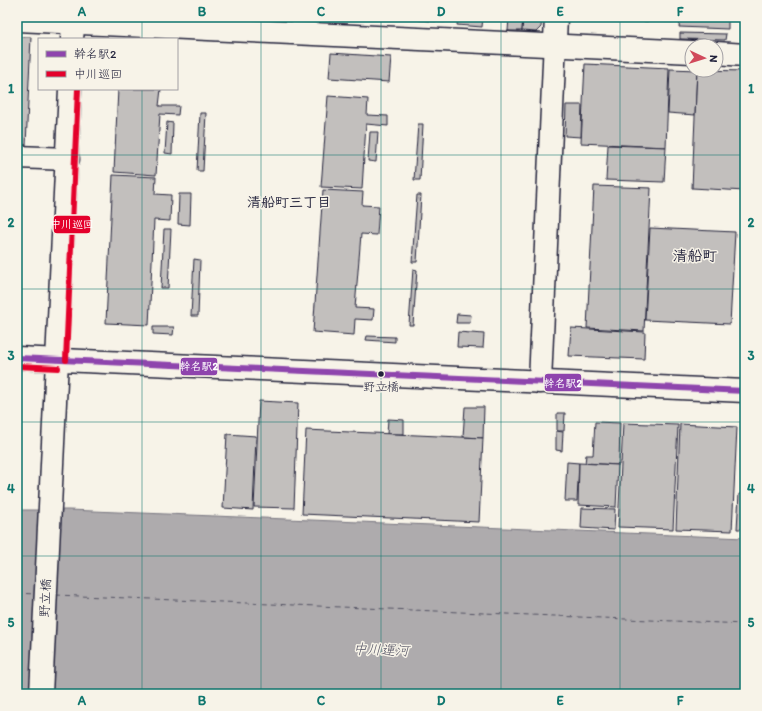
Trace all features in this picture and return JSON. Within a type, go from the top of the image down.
[{"type":"street","points":[[540,382],[556,17]]},
{"type":"street","points":[[17,20],[73,26],[235,24],[554,46],[684,52]]},
{"type":"street","points":[[724,54],[745,55]]},
{"type":"street","name":"野立橋","points":[[41,694],[68,159],[70,90]]},
{"type":"street","points":[[17,157],[68,159]]},
{"type":"street","points":[[17,358],[745,391]]},
{"type":"water","name":"中川運河","points":[[17,510],[69,510],[745,538],[745,694],[17,694]]},
{"type":"building","points":[[419,17],[446,17],[445,22],[419,20]]},
{"type":"building","points":[[458,17],[483,17],[482,27],[457,25]]},
{"type":"building","points":[[509,17],[523,17],[522,31],[508,31]]},
{"type":"building","points":[[523,17],[542,17],[541,27],[536,32],[522,31]]},
{"type":"building","points":[[635,17],[728,17],[728,29],[679,27],[680,22],[635,21]]},
{"type":"building","points":[[680,33],[726,34],[725,40],[724,38],[680,39]]},
{"type":"building","points":[[17,37],[31,37],[26,145],[17,144]]},
{"type":"building","points":[[331,53],[391,57],[389,82],[329,78]]},
{"type":"building","points":[[585,64],[669,68],[666,147],[581,143]]},
{"type":"building","points":[[670,69],[684,70],[684,78],[697,78],[695,115],[668,113]]},
{"type":"building","points":[[724,71],[745,71],[745,191],[692,188],[697,78],[724,78]]},
{"type":"building","points":[[118,90],[161,90],[159,106],[179,106],[178,115],[160,114],[156,175],[114,172]]},
{"type":"building","points":[[328,96],[368,99],[367,115],[388,116],[388,126],[366,124],[362,189],[321,187]]},
{"type":"building","points":[[566,105],[582,105],[581,137],[565,136]]},
{"type":"building","points":[[200,113],[206,113],[203,171],[197,171]]},
{"type":"building","points":[[167,122],[173,123],[172,154],[165,153]]},
{"type":"building","points":[[418,124],[423,124],[420,180],[414,180]]},
{"type":"building","points":[[370,132],[378,132],[376,162],[368,161]]},
{"type":"building","points":[[608,145],[666,147],[664,182],[606,180]]},
{"type":"building","points":[[113,175],[156,177],[155,194],[171,195],[170,221],[154,220],[149,325],[106,323]]},
{"type":"building","points":[[594,186],[651,188],[644,331],[587,328]]},
{"type":"building","points":[[323,190],[363,192],[362,205],[379,206],[377,235],[361,234],[355,308],[374,309],[373,320],[355,319],[354,335],[313,332]]},
{"type":"building","points":[[179,194],[191,194],[190,225],[178,224]]},
{"type":"building","points":[[417,195],[421,195],[417,262],[412,262]]},
{"type":"building","points":[[650,228],[735,232],[730,324],[645,320]]},
{"type":"building","points":[[164,229],[171,229],[168,288],[161,288]]},
{"type":"building","points":[[194,259],[200,260],[198,316],[191,316]]},
{"type":"building","points":[[413,269],[417,270],[413,325],[409,325]]},
{"type":"building","points":[[457,314],[471,315],[470,323],[456,323]]},
{"type":"building","points":[[153,327],[174,327],[173,335],[153,334]]},
{"type":"building","points":[[571,328],[645,332],[644,359],[569,356]]},
{"type":"building","points":[[458,332],[484,334],[483,348],[457,347]]},
{"type":"building","points":[[367,336],[395,337],[395,342],[366,340]]},
{"type":"building","points":[[259,401],[298,403],[294,508],[254,507]]},
{"type":"building","points":[[465,407],[484,407],[483,438],[463,437]]},
{"type":"building","points":[[557,413],[565,413],[564,431],[557,431]]},
{"type":"building","points":[[388,419],[404,420],[404,434],[387,434]]},
{"type":"building","points":[[595,422],[620,423],[619,465],[585,463],[586,455],[593,455]]},
{"type":"building","points":[[623,423],[678,425],[673,529],[618,527]]},
{"type":"building","points":[[680,424],[737,427],[732,531],[676,529]]},
{"type":"building","points":[[306,430],[483,438],[479,522],[302,514]]},
{"type":"building","points":[[556,431],[563,432],[562,451],[556,450]]},
{"type":"building","points":[[227,434],[256,436],[253,510],[223,508]]},
{"type":"building","points":[[567,462],[579,463],[577,501],[565,501]]},
{"type":"building","points":[[579,463],[618,465],[616,507],[578,505]]},
{"type":"building","points":[[739,494],[745,494],[745,529],[737,529]]},
{"type":"building","points":[[582,508],[615,509],[614,530],[581,528]]},
{"type":"ferry route","points":[[17,593],[35,594]]},
{"type":"ferry route","points":[[56,595],[745,624]]},
{"type":"transit line","name":"中川巡回","points":[[66,360],[78,90]]},
{"type":"transit line","name":"幹名駅2","points":[[17,358],[745,391]]},
{"type":"transit line","name":"中川巡回","points":[[17,366],[58,368]]},
{"type":"place","name":"野立橋","points":[[381,374]]},
{"type":"district","name":"清船町三丁目","points":[[289,202]]},
{"type":"district","name":"清船町","points":[[695,256]]}]
